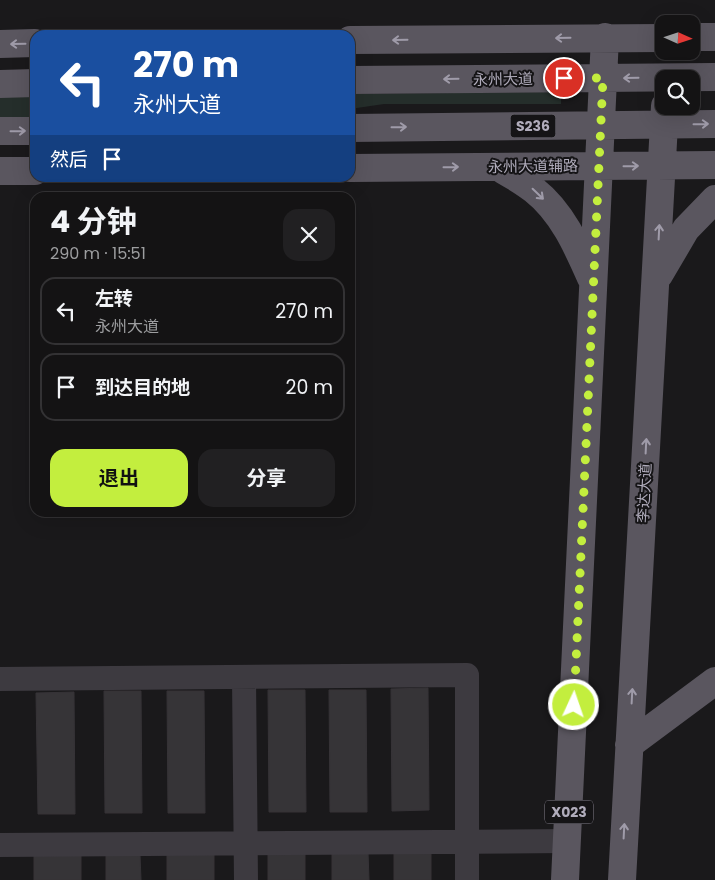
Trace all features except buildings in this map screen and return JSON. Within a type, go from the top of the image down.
[{"type":"main road","points":[[594,284],[605,37]]},
{"type":"main road","points":[[700,37],[715,37]]},
{"type":"main road","points":[[355,40],[655,38]]},
{"type":"main road","points":[[0,44],[30,43]]},
{"type":"main road","name":"永州大道","points":[[355,80],[603,78],[667,69],[715,76]]},
{"type":"main road","points":[[0,84],[30,83]]},
{"type":"main road","name":"S236","points":[[355,128],[601,125],[665,115],[715,124]]},
{"type":"main road","name":"李达大道","points":[[622,880],[665,115]]},
{"type":"main road","points":[[0,131],[30,130]]},
{"type":"main road","name":"永州大道辅路","points":[[355,168],[715,165]]},
{"type":"main road","points":[[498,167],[535,190],[556,213],[575,242],[594,284]]},
{"type":"main road","points":[[0,171],[30,171]]},
{"type":"main road","points":[[656,281],[686,229],[715,199]]},
{"type":"main road","name":"X023","points":[[565,880],[594,284]]},
{"type":"main road","points":[[629,744],[715,681]]},
{"type":"street","points":[[0,679],[467,675],[467,880]]},
{"type":"street","points":[[244,678],[246,880]]},
{"type":"street","points":[[0,846],[567,841]]},
{"type":"shaded area","points":[[561,92],[561,104],[384,104],[355,108],[355,94]]},
{"type":"shaded area","points":[[0,97],[30,97],[30,117],[0,118]]},
{"type":"route","points":[[564,78],[603,78],[574,705]]}]
